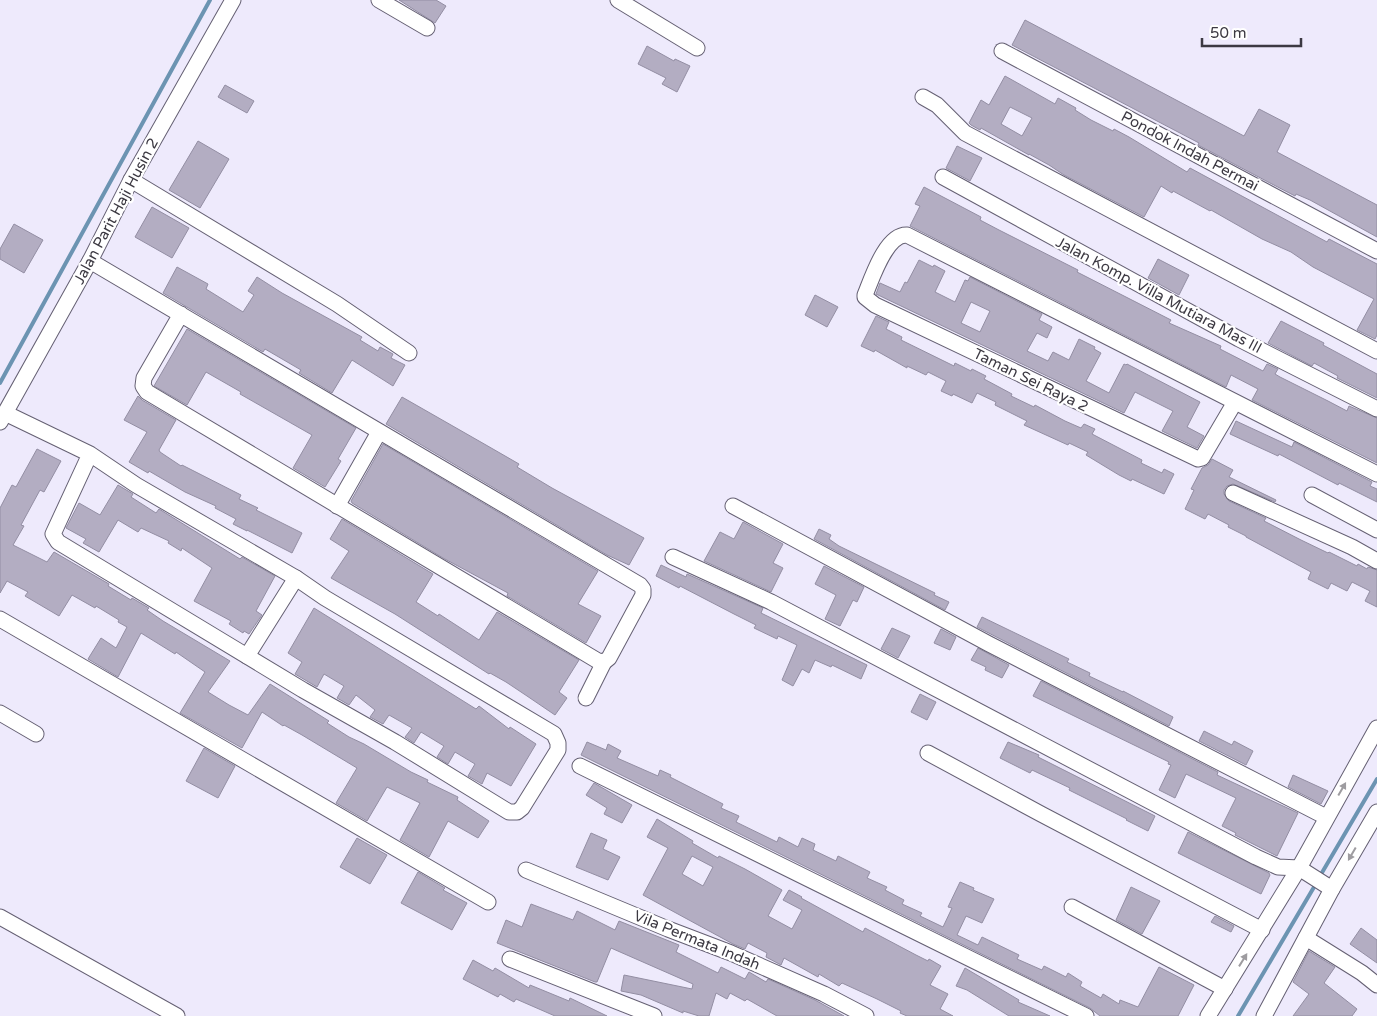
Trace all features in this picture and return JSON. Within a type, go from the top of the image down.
[{"type":"street","name":"Jalan Parit Haji Husin 2","points":[[2,417],[90,261],[131,180],[233,0]]},
{"type":"street","points":[[379,0],[427,28]]},
{"type":"street","points":[[618,0],[697,48]]},
{"type":"street","name":"Pondok Indah Permai","points":[[1002,51],[1377,251]]},
{"type":"street","points":[[923,97],[937,105],[965,133],[1377,351]]},
{"type":"street","name":"Jalan Komp. Villa Mutiara Mas III","points":[[943,177],[1240,339],[1377,409]]},
{"type":"street","points":[[131,180],[337,304],[409,352]]},
{"type":"street","name":"Taman Sei Raya 2","points":[[1235,402],[1202,458],[1198,459],[875,305],[865,297],[865,294],[887,246],[902,236],[1235,402],[1377,474]]},
{"type":"street","points":[[90,261],[640,585],[643,589],[643,595],[609,658],[604,662],[586,698]]},
{"type":"street","points":[[181,314],[144,378],[143,386],[147,392],[598,661],[604,662]]},
{"type":"street","points":[[2,417],[90,454],[136,485],[296,578],[325,598],[554,734],[558,742],[558,750],[522,808],[517,812],[509,812],[55,539],[53,534],[90,454]]},
{"type":"street","points":[[337,506],[379,432]]},
{"type":"street","points":[[1233,493],[1377,560]]},
{"type":"street","points":[[1312,495],[1377,530]]},
{"type":"street","points":[[733,506],[981,639],[1326,817]]},
{"type":"street","points":[[673,557],[771,602],[1256,857],[1278,867],[1302,870],[1329,886]]},
{"type":"street","points":[[247,656],[296,578]]},
{"type":"street","points":[[0,618],[488,902]]},
{"type":"street","points":[[0,713],[36,734]]},
{"type":"street","points":[[1208,1016],[1302,870],[1326,817],[1377,728]]},
{"type":"street","points":[[928,753],[1066,828],[1262,930]]},
{"type":"street","points":[[580,766],[1086,1016]]},
{"type":"street","points":[[1265,1016],[1306,938],[1329,886],[1376,817]]},
{"type":"street","name":"Vila Permata Indah","points":[[526,870],[730,953],[824,994],[866,1016]]},
{"type":"street","points":[[1072,907],[1225,988]]},
{"type":"street","points":[[0,917],[177,1016]]},
{"type":"street","points":[[1306,938],[1362,973],[1377,985]]},
{"type":"street","points":[[510,959],[654,1016]]},
{"type":"building","points":[[399,0],[436,0],[446,6],[435,23]]},
{"type":"building","points":[[1025,20],[1244,136],[1259,109],[1290,125],[1277,152],[1377,205],[1377,237],[1310,200],[1296,194],[1295,196],[1270,183],[1198,145],[1199,143],[1012,45]]},
{"type":"building","points":[[647,46],[674,61],[675,59],[690,66],[677,92],[662,84],[666,78],[638,64]]},
{"type":"building","points":[[1005,76],[1055,104],[1058,98],[1076,108],[1075,110],[1091,120],[1129,137],[1187,172],[1190,168],[1327,242],[1329,239],[1377,264],[1377,335],[1375,339],[1357,330],[1374,299],[1313,267],[1291,252],[1262,239],[1211,210],[1173,191],[1172,193],[1161,186],[1144,217],[969,123],[981,100],[989,105]],"holes":[[[1010,107],[1032,118],[1022,136],[1001,124]]]},
{"type":"building","points":[[225,85],[254,101],[247,113],[218,97]]},
{"type":"building","points":[[198,141],[229,159],[200,208],[169,190]]},
{"type":"building","points":[[957,146],[982,158],[970,181],[946,168]]},
{"type":"building","points":[[924,187],[981,217],[980,220],[1171,320],[1169,323],[1221,346],[1220,349],[1263,371],[1267,364],[1278,369],[1275,374],[1280,377],[1347,411],[1349,406],[1377,418],[1377,463],[1252,400],[1258,389],[1231,375],[1226,387],[910,226],[920,206],[915,204]]},
{"type":"building","points":[[152,207],[189,228],[172,258],[135,237]]},
{"type":"building","points":[[14,224],[43,240],[24,273],[0,259],[0,249]]},
{"type":"building","points":[[1158,259],[1189,275],[1179,295],[1148,278]]},
{"type":"building","points":[[919,260],[945,271],[935,292],[955,302],[965,280],[968,281],[970,277],[1042,314],[1039,320],[1052,327],[1047,338],[1037,333],[1027,351],[1048,361],[1053,352],[1069,360],[1079,339],[1095,347],[1094,349],[1101,353],[1086,381],[1109,393],[1124,364],[1127,364],[1200,402],[1187,427],[1204,436],[1197,448],[1162,431],[1173,411],[1135,392],[1124,413],[876,294],[880,283],[900,292],[905,282],[907,283]],"holes":[[[971,302],[990,311],[980,332],[961,323]]]},
{"type":"building","points":[[177,267],[208,284],[206,289],[243,312],[254,295],[248,291],[257,277],[362,337],[360,340],[378,351],[380,347],[393,354],[391,358],[405,365],[393,386],[352,360],[332,393],[299,373],[301,370],[265,349],[263,352],[163,293]]},
{"type":"building","points":[[815,295],[838,307],[827,327],[805,315]]},
{"type":"building","points":[[876,316],[889,322],[886,329],[902,337],[901,340],[954,366],[955,363],[986,376],[984,379],[1012,394],[1011,396],[1034,407],[1035,405],[1081,428],[1084,424],[1095,429],[1092,434],[1142,460],[1141,463],[1162,473],[1164,469],[1174,474],[1164,494],[1119,475],[1086,455],[1088,452],[1024,425],[1027,421],[995,405],[996,402],[977,393],[972,403],[953,394],[952,396],[941,391],[946,381],[928,372],[926,375],[907,366],[907,368],[875,350],[874,352],[861,346]]},
{"type":"building","points":[[1281,321],[1324,343],[1323,345],[1377,374],[1377,398],[1337,378],[1338,376],[1314,363],[1312,366],[1268,343]]},
{"type":"building","points":[[187,329],[356,428],[338,459],[341,461],[325,487],[293,468],[312,435],[240,394],[241,392],[206,372],[187,405],[154,386]]},
{"type":"building","points":[[138,396],[176,420],[159,450],[160,452],[181,466],[241,495],[239,499],[258,508],[256,510],[302,533],[292,553],[233,524],[236,519],[215,508],[216,506],[129,462],[147,432],[124,420]]},
{"type":"building","points":[[402,397],[519,464],[517,467],[552,488],[644,538],[629,565],[607,555],[386,424]]},
{"type":"building","points":[[1236,421],[1292,447],[1294,442],[1372,482],[1370,486],[1377,489],[1377,502],[1339,483],[1338,485],[1279,454],[1278,456],[1230,434]]},
{"type":"building","points":[[383,444],[598,571],[578,604],[601,616],[586,643],[507,596],[508,593],[443,558],[352,503],[351,501]]},
{"type":"building","points":[[37,449],[61,461],[44,492],[40,490],[21,525],[24,526],[13,545],[47,562],[54,552],[109,584],[108,586],[131,600],[132,598],[149,608],[147,610],[163,621],[230,661],[208,692],[229,705],[248,715],[270,684],[329,721],[327,723],[349,737],[428,780],[427,782],[458,797],[457,800],[489,821],[478,838],[448,821],[429,857],[400,840],[420,803],[387,787],[367,821],[336,803],[357,768],[302,735],[283,726],[262,712],[242,748],[180,713],[205,672],[176,652],[175,654],[141,633],[118,677],[88,659],[101,638],[116,648],[127,627],[118,622],[119,620],[96,606],[95,608],[72,595],[59,616],[25,596],[28,592],[7,581],[0,593],[0,508],[12,485],[16,487]]},
{"type":"building","points":[[1212,459],[1233,470],[1229,477],[1276,500],[1275,502],[1233,484],[1227,486],[1224,490],[1224,494],[1229,501],[1266,518],[1264,521],[1328,553],[1357,566],[1358,564],[1367,569],[1368,567],[1377,570],[1377,607],[1365,601],[1370,591],[1352,582],[1347,591],[1331,583],[1328,589],[1308,579],[1311,572],[1228,527],[1229,525],[1208,514],[1205,519],[1185,509],[1194,490],[1191,489],[1202,468],[1208,465]]},
{"type":"building","points":[[118,485],[133,494],[131,497],[156,513],[159,509],[240,559],[242,557],[275,576],[256,611],[262,615],[249,634],[244,631],[243,633],[229,624],[231,621],[194,601],[212,568],[182,548],[181,551],[168,543],[169,541],[141,528],[138,532],[118,520],[99,552],[83,543],[86,539],[66,528],[79,503],[100,515]]},
{"type":"building","points":[[342,519],[433,574],[416,602],[438,616],[439,614],[479,640],[497,612],[579,660],[559,692],[567,698],[555,715],[506,682],[489,674],[395,614],[331,578],[349,551],[330,539]]},
{"type":"building","points":[[743,522],[783,544],[773,563],[783,568],[771,592],[704,561],[720,532],[734,539]]},
{"type":"building","points":[[819,529],[831,535],[829,539],[839,546],[935,593],[934,595],[949,602],[945,610],[814,539]]},
{"type":"building","points":[[661,565],[686,577],[687,574],[763,608],[761,613],[867,665],[861,679],[832,665],[831,667],[815,660],[809,673],[802,669],[793,686],[782,680],[797,645],[778,636],[777,639],[754,628],[756,625],[680,586],[679,588],[656,576]]},
{"type":"building","points":[[824,566],[864,587],[857,602],[853,600],[840,626],[825,619],[836,595],[815,584]]},
{"type":"building","points":[[314,608],[476,709],[479,706],[509,729],[510,727],[536,744],[511,786],[487,773],[482,784],[468,776],[475,764],[455,752],[448,764],[437,757],[444,746],[421,732],[414,743],[405,737],[412,728],[389,715],[383,724],[370,717],[375,710],[356,695],[349,705],[337,698],[344,686],[324,674],[317,687],[295,674],[302,662],[288,653]]},
{"type":"building","points":[[982,617],[1069,659],[1067,662],[1090,673],[1089,676],[1173,717],[1169,726],[977,627]]},
{"type":"building","points":[[892,628],[910,636],[898,658],[881,649]]},
{"type":"building","points":[[941,629],[956,637],[950,650],[934,643]]},
{"type":"building","points":[[978,648],[1009,665],[1002,678],[985,670],[986,667],[971,660]]},
{"type":"building","points":[[1041,681],[1218,772],[1217,775],[1298,813],[1277,856],[1235,835],[1236,833],[1222,826],[1236,798],[1186,774],[1175,798],[1159,790],[1171,765],[1168,764],[1169,762],[1033,696]]},
{"type":"building","points":[[920,694],[936,702],[927,720],[911,712]]},
{"type":"building","points":[[1204,731],[1232,745],[1234,741],[1253,751],[1246,765],[1199,741]]},
{"type":"building","points":[[587,742],[606,750],[608,744],[621,751],[617,758],[658,776],[660,770],[671,775],[670,777],[723,804],[721,808],[739,816],[736,822],[777,842],[779,837],[798,847],[802,838],[815,844],[813,850],[836,861],[838,856],[870,872],[867,878],[887,887],[885,890],[904,900],[902,904],[922,913],[920,916],[943,927],[952,908],[948,907],[960,882],[974,888],[973,890],[994,899],[982,923],[966,916],[957,935],[978,945],[982,937],[1019,955],[1017,959],[1042,970],[1044,966],[1066,977],[1068,973],[1082,982],[1080,986],[1101,998],[1103,994],[1119,1004],[1120,1000],[1138,1007],[1159,967],[1194,985],[1178,1016],[1100,1016],[1090,1008],[581,755]]},
{"type":"building","points":[[1008,742],[1039,755],[1038,757],[1155,816],[1148,831],[1069,790],[1070,788],[1032,770],[1030,773],[1000,758]]},
{"type":"building","points":[[204,748],[235,766],[218,798],[186,781]]},
{"type":"building","points":[[1293,775],[1328,791],[1321,804],[1288,787]]},
{"type":"building","points":[[594,783],[632,805],[622,823],[604,814],[607,808],[586,795]]},
{"type":"building","points":[[657,819],[718,858],[719,856],[745,869],[782,890],[768,916],[792,929],[802,910],[783,900],[789,890],[863,932],[865,928],[941,966],[930,985],[948,994],[940,1009],[953,1016],[907,1016],[900,1013],[901,1011],[842,983],[839,986],[819,974],[818,977],[784,958],[781,965],[766,957],[767,953],[748,943],[745,949],[733,944],[643,895],[668,848],[647,837]],"holes":[[[692,856],[713,867],[703,886],[682,874]]]},
{"type":"building","points":[[1188,832],[1269,873],[1270,875],[1261,894],[1178,853]]},
{"type":"building","points":[[591,833],[607,840],[603,849],[620,857],[608,880],[576,867]]},
{"type":"building","points":[[357,838],[387,855],[370,884],[340,867]]},
{"type":"building","points":[[418,872],[445,888],[443,890],[467,903],[452,930],[401,903]]},
{"type":"building","points":[[1131,887],[1160,901],[1142,934],[1116,920]]},
{"type":"building","points":[[531,904],[573,920],[577,911],[615,930],[619,921],[679,945],[676,952],[718,973],[721,967],[745,979],[749,972],[766,982],[768,979],[815,1000],[844,1016],[777,1016],[747,999],[745,1001],[730,993],[727,999],[716,993],[709,1016],[699,1016],[683,1011],[683,1013],[641,995],[621,991],[624,975],[692,989],[693,984],[611,948],[597,982],[595,982],[497,943],[506,920],[522,927]]},
{"type":"building","points":[[1215,916],[1234,926],[1231,932],[1211,922]]},
{"type":"building","points":[[1361,928],[1377,940],[1377,963],[1350,944]]},
{"type":"building","points":[[1309,951],[1335,967],[1324,983],[1357,1009],[1352,1016],[1293,1016],[1309,994],[1293,982]]},
{"type":"building","points":[[473,960],[493,971],[495,968],[529,988],[530,985],[569,1001],[570,998],[607,1016],[555,1016],[516,999],[514,1002],[500,994],[498,997],[463,979]]},
{"type":"building","points":[[965,968],[1019,1000],[1018,1002],[1050,1016],[1009,1016],[967,990],[956,986]]},
{"type":"waterway","points":[[0,383],[210,0]]},
{"type":"waterway","points":[[1320,876],[1377,779]]},
{"type":"waterway","points":[[1238,1016],[1317,882]]}]
